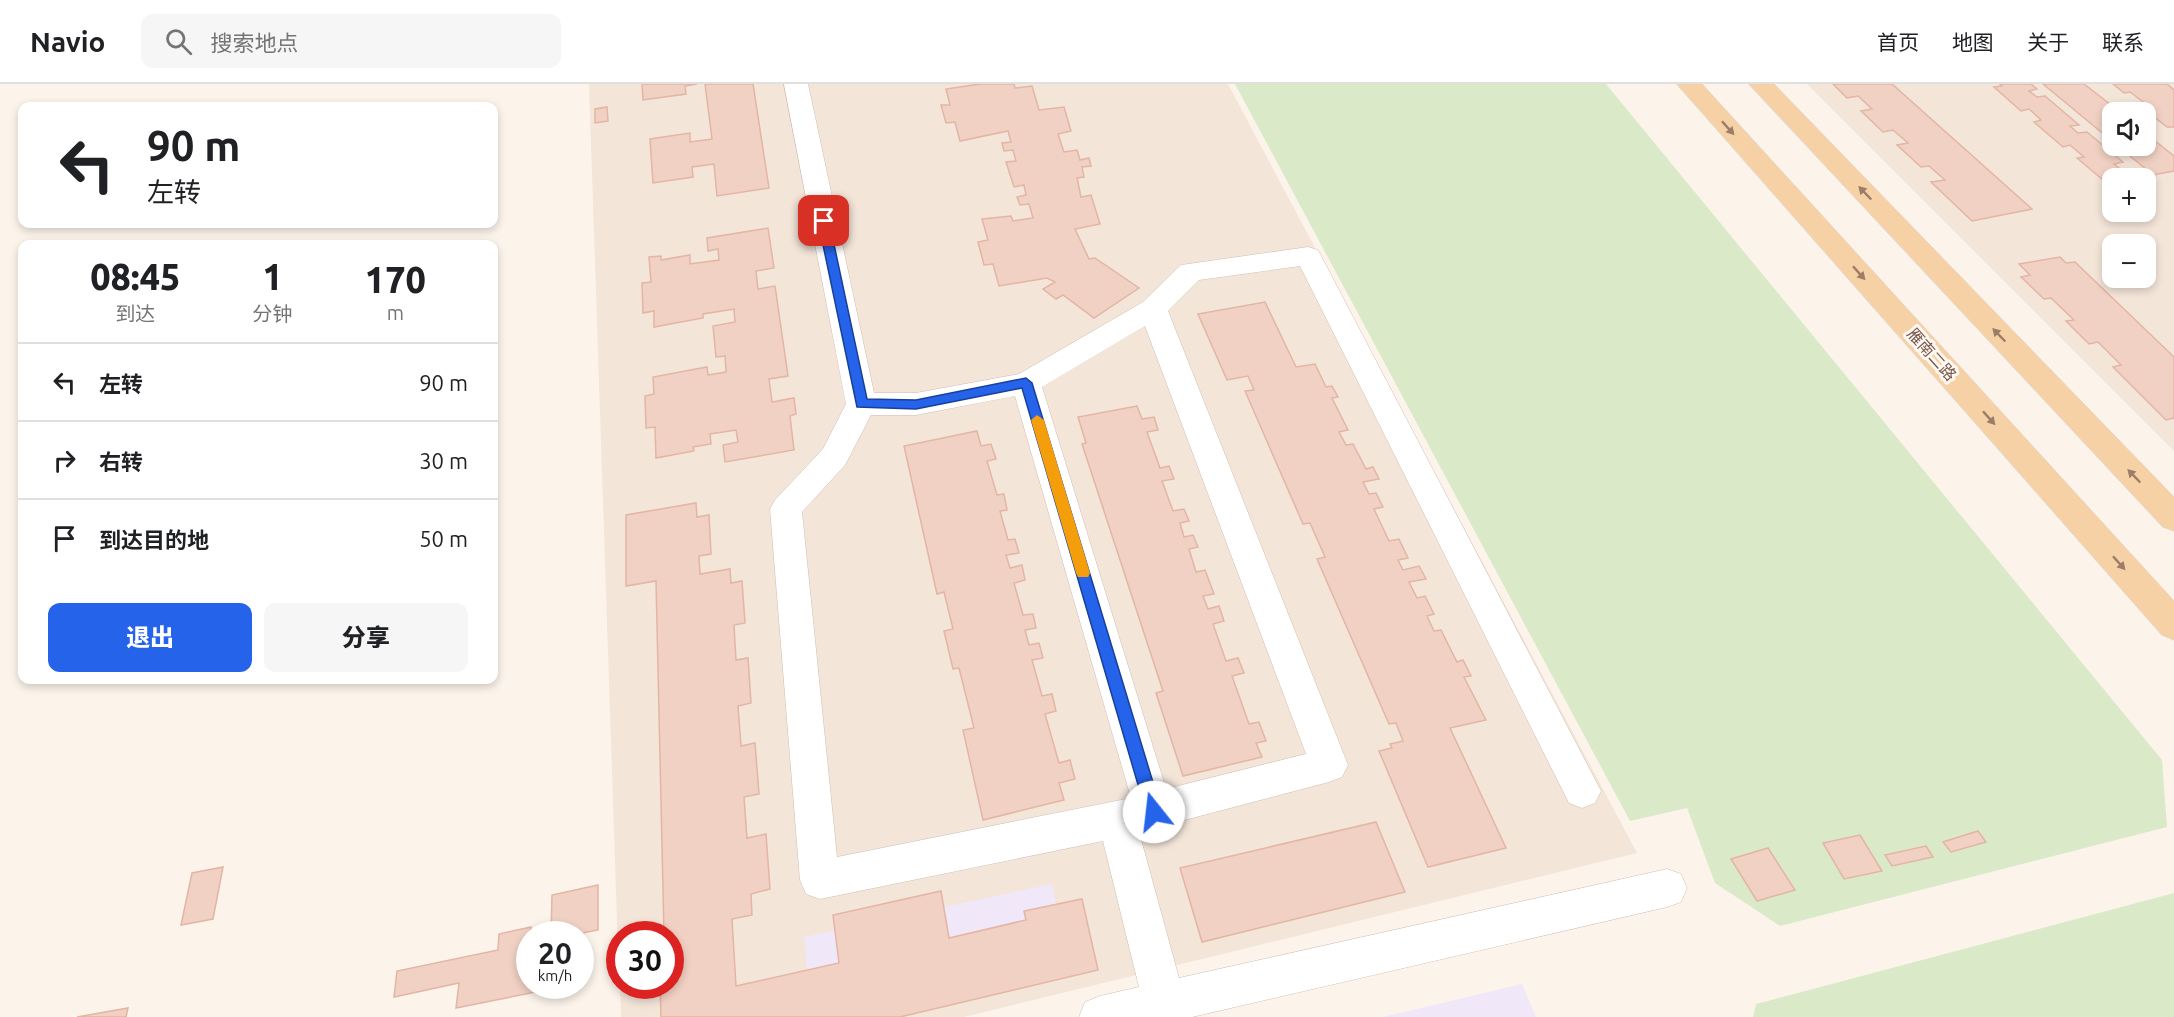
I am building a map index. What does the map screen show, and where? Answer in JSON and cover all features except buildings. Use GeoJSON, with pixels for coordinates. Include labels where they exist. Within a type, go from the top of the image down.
{"type":"FeatureCollection","features":[{"type":"Feature","properties":{"kind":"main road","name":"雁南二路"},"geometry":{"type":"LineString","coordinates":[[1689,84],[2174,625]]}},
{"type":"Feature","properties":{"kind":"main road"},"geometry":{"type":"LineString","coordinates":[[1761,84],[2174,518]]}},
{"type":"Feature","properties":{"kind":"street"},"geometry":{"type":"LineString","coordinates":[[796,84],[861,404],[834,457],[786,508],[820,880],[1154,812],[1329,765],[1153,309]]}},
{"type":"Feature","properties":{"kind":"street"},"geometry":{"type":"LineString","coordinates":[[861,404],[916,404],[1026,383],[1153,309],[1191,272],[1308,256],[1582,791]]}},
{"type":"Feature","properties":{"kind":"street"},"geometry":{"type":"LineString","coordinates":[[1026,383],[1154,812]]}},
{"type":"Feature","properties":{"kind":"street"},"geometry":{"type":"LineString","coordinates":[[1117,820],[1164,1002]]}},
{"type":"Feature","properties":{"kind":"street"},"geometry":{"type":"LineString","coordinates":[[1100,1017],[1667,888]]}},
{"type":"Feature","properties":{"kind":"shaded area"},"geometry":{"type":"Polygon","coordinates":[[[589,84],[1228,84],[1637,853],[964,1017],[621,1017],[620,999],[684,999],[684,921],[617,921],[589,84]]]}},
{"type":"Feature","properties":{"kind":"shaded area"},"geometry":{"type":"Polygon","coordinates":[[[1807,84],[2174,84],[2174,451],[1807,84]]]}},
{"type":"Feature","properties":{"kind":"shaded area"},"geometry":{"type":"Polygon","coordinates":[[[1052,884],[1065,945],[810,1001],[804,937],[1052,884]]]}},
{"type":"Feature","properties":{"kind":"shaded area"},"geometry":{"type":"Polygon","coordinates":[[[1522,984],[1536,1017],[1383,1017],[1522,984]]]}},
{"type":"Feature","properties":{"kind":"green space"},"geometry":{"type":"Polygon","coordinates":[[[1235,84],[1606,84],[2162,760],[2167,827],[1780,926],[1715,883],[1687,808],[1630,821],[1235,84]]]}},
{"type":"Feature","properties":{"kind":"green space"},"geometry":{"type":"Polygon","coordinates":[[[2174,893],[2174,1017],[1753,1017],[1756,1004],[2174,893]]]}},
{"type":"Feature","properties":{"kind":"slow traffic"},"geometry":{"type":"LineString","coordinates":[[1037,420],[1083,573]]}},
{"type":"Feature","properties":{"kind":"route"},"geometry":{"type":"LineString","coordinates":[[824,221],[861,404],[916,404],[1026,383],[1154,812]]}}]}
